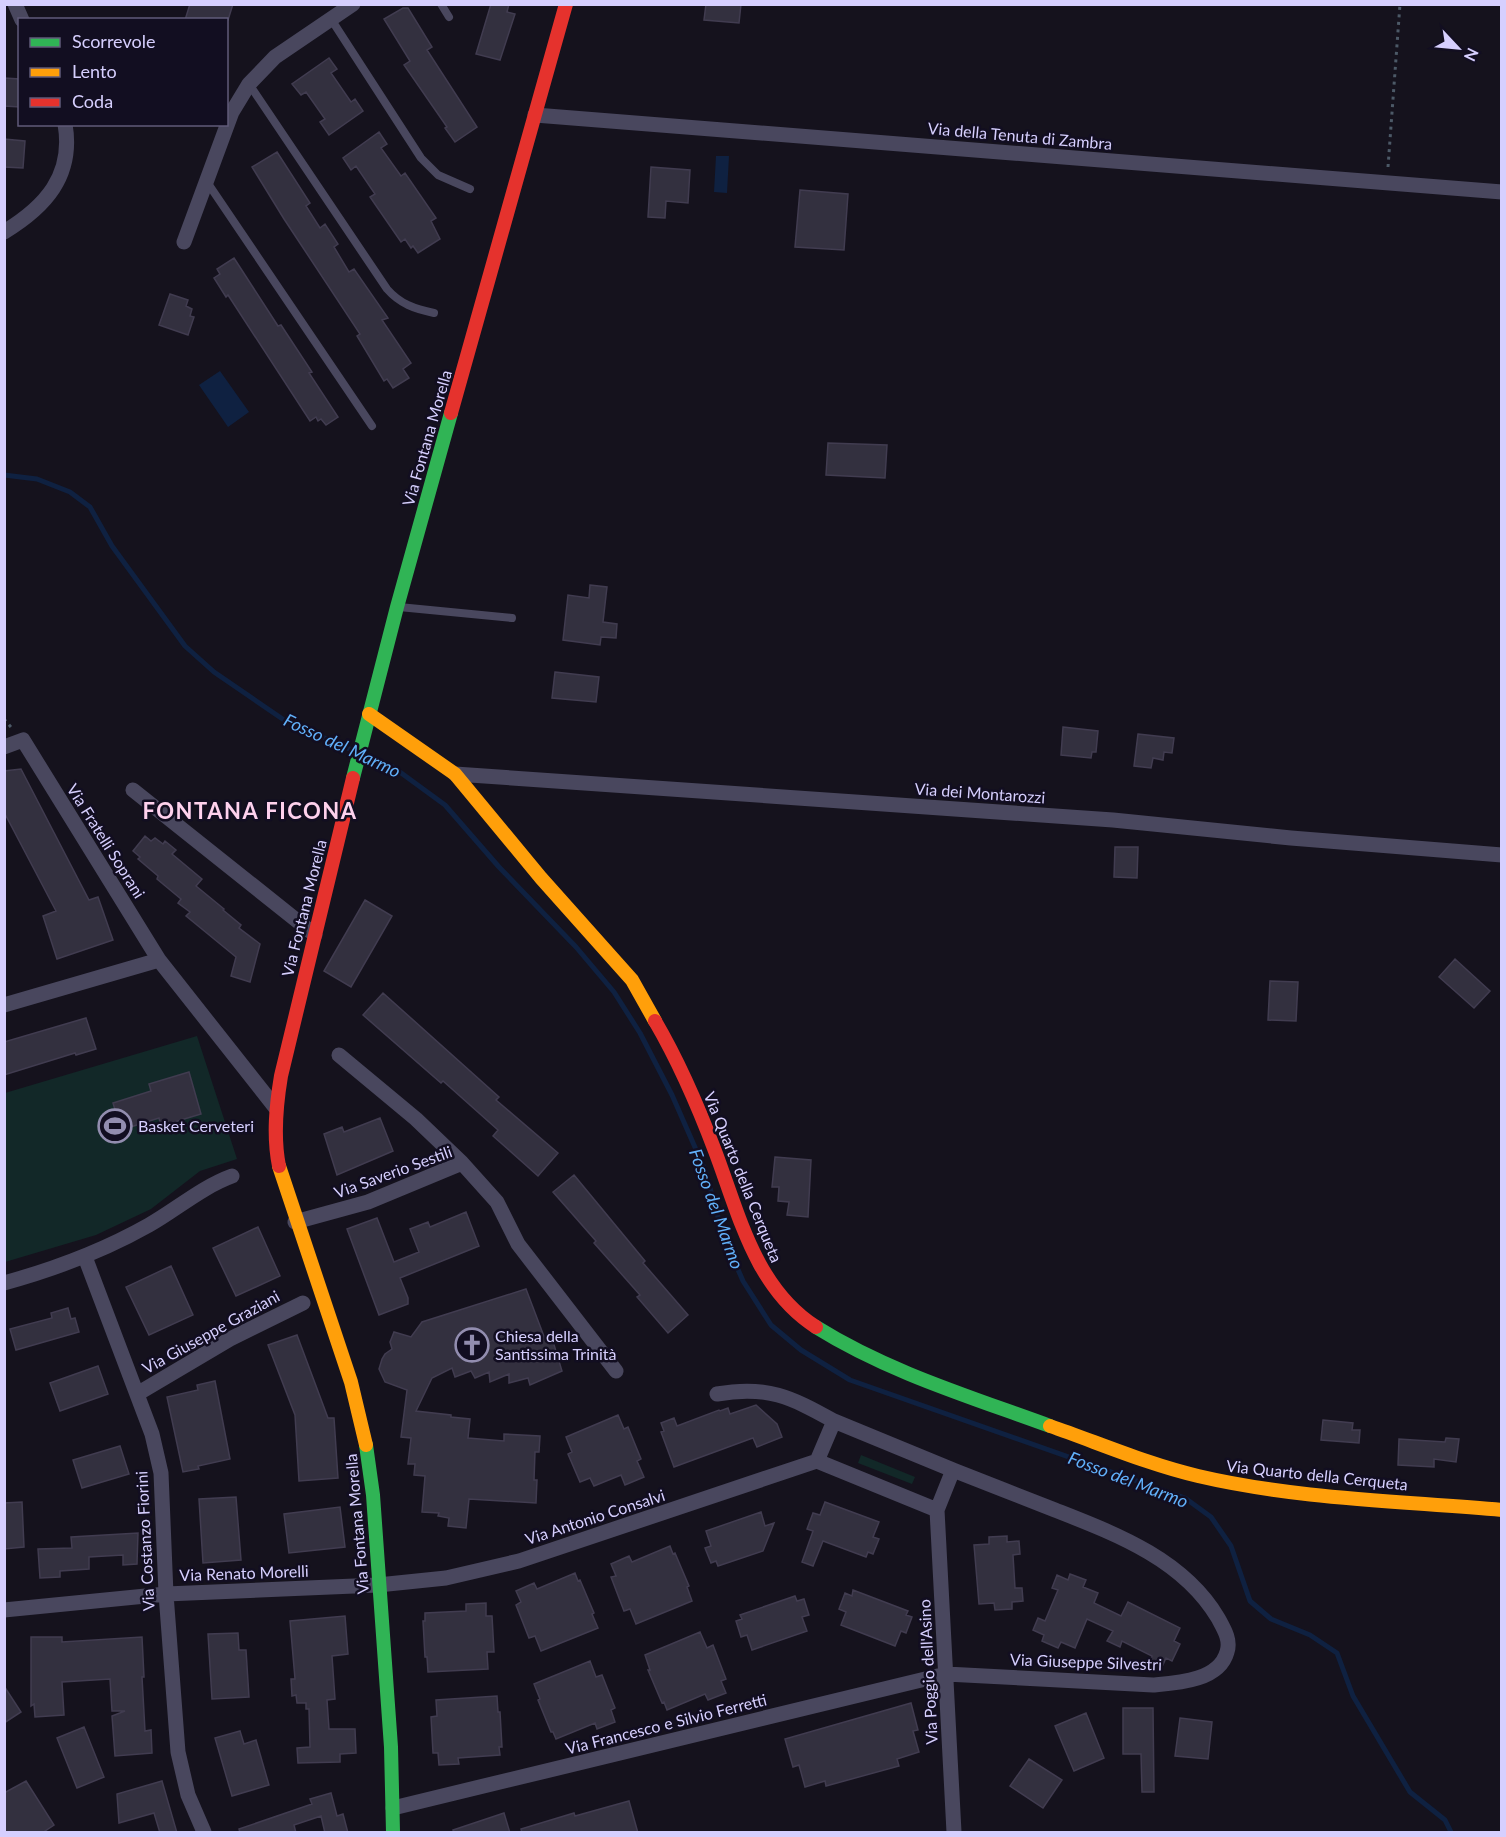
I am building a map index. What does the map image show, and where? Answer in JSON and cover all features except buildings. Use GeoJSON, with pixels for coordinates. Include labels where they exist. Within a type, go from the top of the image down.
{"type":"FeatureCollection","features":[{"type":"Feature","properties":{"kind":"street"},"geometry":{"type":"LineString","coordinates":[[15,4],[21,18]]}},
{"type":"Feature","properties":{"kind":"street"},"geometry":{"type":"LineString","coordinates":[[228,123],[249,84],[275,57],[353,4]]}},
{"type":"Feature","properties":{"kind":"street","name":"Via Fontana Morella"},"geometry":{"type":"LineString","coordinates":[[393,1833],[391,1747],[372,1479],[351,1382],[295,1222],[277,1158],[274,1132],[276,1107],[284,1062],[397,607],[566,4]]}},
{"type":"Feature","properties":{"kind":"street","name":"Via della Tenuta di Zambra"},"geometry":{"type":"LineString","coordinates":[[535,115],[1502,192]]}},
{"type":"Feature","properties":{"kind":"street"},"geometry":{"type":"LineString","coordinates":[[4,232],[29,217],[52,191],[61,173],[66,146],[65,126]]}},
{"type":"Feature","properties":{"kind":"street"},"geometry":{"type":"LineString","coordinates":[[184,242],[227,126]]}},
{"type":"Feature","properties":{"kind":"street","name":"Via Quarto della Cerqueta"},"geometry":{"type":"LineString","coordinates":[[369,714],[455,774],[541,878],[632,980],[664,1036],[688,1086],[763,1271],[784,1302],[805,1320],[840,1342],[908,1374],[1142,1459],[1195,1475],[1273,1489],[1502,1510]]}},
{"type":"Feature","properties":{"kind":"street","name":"Via Fratelli Soprani"},"geometry":{"type":"LineString","coordinates":[[13,744],[159,960],[276,1107]]}},
{"type":"Feature","properties":{"kind":"street","name":"Via dei Montarozzi"},"geometry":{"type":"LineString","coordinates":[[455,774],[1113,820],[1301,839],[1502,855]]}},
{"type":"Feature","properties":{"kind":"street"},"geometry":{"type":"LineString","coordinates":[[133,790],[315,935]]}},
{"type":"Feature","properties":{"kind":"street"},"geometry":{"type":"LineString","coordinates":[[4,1005],[159,960]]}},
{"type":"Feature","properties":{"kind":"street"},"geometry":{"type":"LineString","coordinates":[[339,1055],[416,1119],[462,1163]]}},
{"type":"Feature","properties":{"kind":"street","name":"Via Saverio Sestili"},"geometry":{"type":"LineString","coordinates":[[295,1222],[368,1202],[462,1163],[497,1202],[518,1244],[616,1371]]}},
{"type":"Feature","properties":{"kind":"street"},"geometry":{"type":"LineString","coordinates":[[4,1283],[85,1257],[147,1227],[204,1190],[232,1176]]}},
{"type":"Feature","properties":{"kind":"street","name":"Via Costanzo Fiorini"},"geometry":{"type":"LineString","coordinates":[[85,1257],[152,1434],[160,1464],[166,1594],[178,1752],[188,1795],[204,1833]]}},
{"type":"Feature","properties":{"kind":"street","name":"Via Giuseppe Graziani"},"geometry":{"type":"LineString","coordinates":[[137,1394],[230,1339],[303,1303]]}},
{"type":"Feature","properties":{"kind":"street"},"geometry":{"type":"LineString","coordinates":[[717,1394],[752,1390],[775,1394],[953,1470],[937,1510],[818,1461],[834,1421]]}},
{"type":"Feature","properties":{"kind":"street","name":"Via Antonio Consalvi"},"geometry":{"type":"LineString","coordinates":[[378,1586],[446,1578],[519,1561],[818,1461]]}},
{"type":"Feature","properties":{"kind":"street","name":"Via Giuseppe Silvestri"},"geometry":{"type":"LineString","coordinates":[[946,1674],[1131,1684],[1170,1683],[1202,1676],[1216,1669],[1224,1660],[1228,1646],[1225,1630],[1203,1596],[1186,1579],[1154,1556],[1109,1533],[953,1470]]}},
{"type":"Feature","properties":{"kind":"street","name":"Via Poggio dell'Asino"},"geometry":{"type":"LineString","coordinates":[[937,1510],[954,1833]]}},
{"type":"Feature","properties":{"kind":"street","name":"Via Renato Morelli"},"geometry":{"type":"LineString","coordinates":[[4,1610],[166,1594],[378,1586]]}},
{"type":"Feature","properties":{"kind":"street","name":"Via Francesco e Silvio Ferretti"},"geometry":{"type":"LineString","coordinates":[[393,1808],[946,1674]]}},
{"type":"Feature","properties":{"kind":"lane"},"geometry":{"type":"LineString","coordinates":[[441,4],[449,17]]}},
{"type":"Feature","properties":{"kind":"lane"},"geometry":{"type":"LineString","coordinates":[[331,20],[421,158],[438,175],[470,189]]}},
{"type":"Feature","properties":{"kind":"lane"},"geometry":{"type":"LineString","coordinates":[[249,84],[387,289],[407,306],[434,314]]}},
{"type":"Feature","properties":{"kind":"lane"},"geometry":{"type":"LineString","coordinates":[[206,181],[372,426]]}},
{"type":"Feature","properties":{"kind":"lane"},"geometry":{"type":"LineString","coordinates":[[397,607],[512,618]]}},
{"type":"Feature","properties":{"kind":"path"},"geometry":{"type":"LineString","coordinates":[[1387,183],[1400,4]]}},
{"type":"Feature","properties":{"kind":"green space","name":"Basket Cerveteri"},"geometry":{"type":"Polygon","coordinates":[[[197,1036],[237,1159],[200,1171],[151,1209],[96,1235],[5,1262],[5,1093],[197,1036]]]}},
{"type":"Feature","properties":{"kind":"green space"},"geometry":{"type":"Polygon","coordinates":[[[861,1455],[915,1477],[912,1484],[858,1463],[861,1455]]]}},
{"type":"Feature","properties":{"kind":"water"},"geometry":{"type":"Polygon","coordinates":[[[716,156],[729,156],[727,193],[714,192],[716,156]]]}},
{"type":"Feature","properties":{"kind":"water"},"geometry":{"type":"Polygon","coordinates":[[[220,371],[249,412],[228,427],[199,385],[220,371]]]}},
{"type":"Feature","properties":{"kind":"waterway","name":"Fosso del Marmo"},"geometry":{"type":"LineString","coordinates":[[4,475],[37,479],[70,492],[90,507],[112,546],[185,646],[214,672],[284,720],[354,751]]}},
{"type":"Feature","properties":{"kind":"waterway","name":"Fosso del Marmo"},"geometry":{"type":"LineString","coordinates":[[363,755],[393,767],[445,805],[499,867],[576,947],[614,992],[640,1033],[672,1095],[705,1170],[723,1235],[743,1281],[771,1325],[801,1350],[850,1380],[1185,1498],[1211,1517],[1231,1546],[1250,1601],[1271,1619],[1310,1635],[1337,1653],[1353,1696],[1410,1792],[1445,1820],[1451,1832]]}},
{"type":"Feature","properties":{"kind":"traffic: fast"},"geometry":{"type":"LineString","coordinates":[[353,778],[397,607],[451,413]]}},
{"type":"Feature","properties":{"kind":"traffic: fast"},"geometry":{"type":"LineString","coordinates":[[816,1327],[843,1343],[901,1370],[1050,1426]]}},
{"type":"Feature","properties":{"kind":"traffic: fast"},"geometry":{"type":"LineString","coordinates":[[366,1445],[373,1495],[391,1747],[393,1832]]}},
{"type":"Feature","properties":{"kind":"traffic: slow"},"geometry":{"type":"LineString","coordinates":[[369,714],[455,774],[541,878],[632,980],[655,1021]]}},
{"type":"Feature","properties":{"kind":"traffic: slow"},"geometry":{"type":"LineString","coordinates":[[279,1166],[351,1382],[366,1445]]}},
{"type":"Feature","properties":{"kind":"traffic: slow"},"geometry":{"type":"LineString","coordinates":[[1050,1426],[1160,1466],[1235,1484],[1349,1498],[1502,1510]]}},
{"type":"Feature","properties":{"kind":"traffic: jam"},"geometry":{"type":"LineString","coordinates":[[451,413],[566,4]]}},
{"type":"Feature","properties":{"kind":"traffic: jam"},"geometry":{"type":"LineString","coordinates":[[279,1166],[276,1121],[281,1076],[353,778]]}},
{"type":"Feature","properties":{"kind":"traffic: jam"},"geometry":{"type":"LineString","coordinates":[[655,1021],[695,1101],[741,1224],[764,1271],[795,1311],[816,1327]]}},
{"type":"Feature","properties":{"kind":"place","name":"Basket Cerveteri"},"geometry":{"type":"Point","coordinates":[115,1126]}},
{"type":"Feature","properties":{"kind":"place","name":"Chiesa della Santissima Trinità"},"geometry":{"type":"Point","coordinates":[472,1345]}},
{"type":"Feature","properties":{"kind":"district","name":"FONTANA FICONA"},"geometry":{"type":"Point","coordinates":[250,811]}}]}
